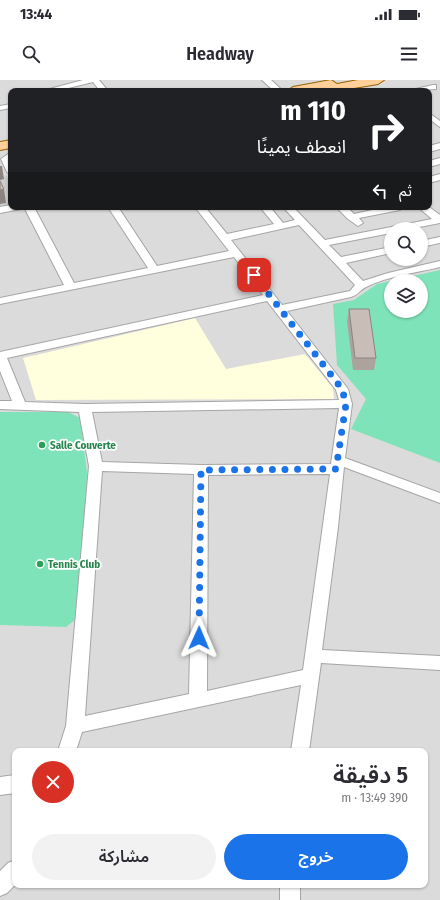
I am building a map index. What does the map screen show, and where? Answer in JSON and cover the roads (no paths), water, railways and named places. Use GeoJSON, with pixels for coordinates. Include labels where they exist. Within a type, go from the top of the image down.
{"type":"FeatureCollection","features":[{"type":"Feature","properties":{"kind":"main road"},"geometry":{"type":"LineString","coordinates":[[309,88],[353,80]]}},
{"type":"Feature","properties":{"kind":"main road"},"geometry":{"type":"LineString","coordinates":[[333,88],[378,80]]}},
{"type":"Feature","properties":{"kind":"street"},"geometry":{"type":"LineString","coordinates":[[59,88],[94,80],[101,88]]}},
{"type":"Feature","properties":{"kind":"street"},"geometry":{"type":"LineString","coordinates":[[266,80],[275,88]]}},
{"type":"Feature","properties":{"kind":"street"},"geometry":{"type":"LineString","coordinates":[[424,80],[434,87],[440,95]]}},
{"type":"Feature","properties":{"kind":"street"},"geometry":{"type":"LineString","coordinates":[[428,88],[434,87]]}},
{"type":"Feature","properties":{"kind":"street"},"geometry":{"type":"LineString","coordinates":[[432,118],[440,126]]}},
{"type":"Feature","properties":{"kind":"street"},"geometry":{"type":"LineString","coordinates":[[31,210],[70,286]]}},
{"type":"Feature","properties":{"kind":"street"},"geometry":{"type":"LineString","coordinates":[[115,210],[154,269]]}},
{"type":"Feature","properties":{"kind":"street"},"geometry":{"type":"LineString","coordinates":[[202,210],[342,389],[346,404],[340,429],[330,527],[300,748]]}},
{"type":"Feature","properties":{"kind":"street"},"geometry":{"type":"LineString","coordinates":[[268,210],[281,226]]}},
{"type":"Feature","properties":{"kind":"street"},"geometry":{"type":"LineString","coordinates":[[291,210],[300,222],[361,284]]}},
{"type":"Feature","properties":{"kind":"street"},"geometry":{"type":"LineString","coordinates":[[344,210],[370,234]]}},
{"type":"Feature","properties":{"kind":"street"},"geometry":{"type":"LineString","coordinates":[[351,216],[384,210]]}},
{"type":"Feature","properties":{"kind":"street"},"geometry":{"type":"LineString","coordinates":[[427,210],[440,220]]}},
{"type":"Feature","properties":{"kind":"street"},"geometry":{"type":"LineString","coordinates":[[428,222],[440,220]]}},
{"type":"Feature","properties":{"kind":"street"},"geometry":{"type":"LineString","coordinates":[[224,238],[300,222]]}},
{"type":"Feature","properties":{"kind":"street"},"geometry":{"type":"LineString","coordinates":[[322,244],[384,231]]}},
{"type":"Feature","properties":{"kind":"street"},"geometry":{"type":"LineString","coordinates":[[428,243],[440,240]]}},
{"type":"Feature","properties":{"kind":"street"},"geometry":{"type":"LineString","coordinates":[[338,261],[384,251]]}},
{"type":"Feature","properties":{"kind":"street"},"geometry":{"type":"LineString","coordinates":[[0,301],[237,253]]}},
{"type":"Feature","properties":{"kind":"street"},"geometry":{"type":"LineString","coordinates":[[280,309],[347,295],[354,293],[361,284],[440,264]]}},
{"type":"Feature","properties":{"kind":"street"},"geometry":{"type":"LineString","coordinates":[[20,406],[0,356],[270,297]]}},
{"type":"Feature","properties":{"kind":"street"},"geometry":{"type":"LineString","coordinates":[[1,403],[20,406],[85,408],[346,404]]}},
{"type":"Feature","properties":{"kind":"street"},"geometry":{"type":"LineString","coordinates":[[68,748],[75,726],[96,466],[85,408]]}},
{"type":"Feature","properties":{"kind":"street"},"geometry":{"type":"LineString","coordinates":[[96,466],[201,470],[337,464],[440,498]]}},
{"type":"Feature","properties":{"kind":"street"},"geometry":{"type":"LineString","coordinates":[[198,700],[201,470]]}},
{"type":"Feature","properties":{"kind":"street"},"geometry":{"type":"LineString","coordinates":[[313,656],[440,663]]}},
{"type":"Feature","properties":{"kind":"street"},"geometry":{"type":"LineString","coordinates":[[75,726],[310,676]]}},
{"type":"Feature","properties":{"kind":"street"},"geometry":{"type":"LineString","coordinates":[[0,786],[12,784]]}},
{"type":"Feature","properties":{"kind":"street"},"geometry":{"type":"LineString","coordinates":[[0,886],[12,873]]}},
{"type":"Feature","properties":{"kind":"street"},"geometry":{"type":"LineString","coordinates":[[290,888],[290,900]]}},
{"type":"Feature","properties":{"kind":"place","name":"Salle Couverte"},"geometry":{"type":"Point","coordinates":[42,445]}},
{"type":"Feature","properties":{"kind":"place","name":"Tennis Club"},"geometry":{"type":"Point","coordinates":[40,564]}}]}
